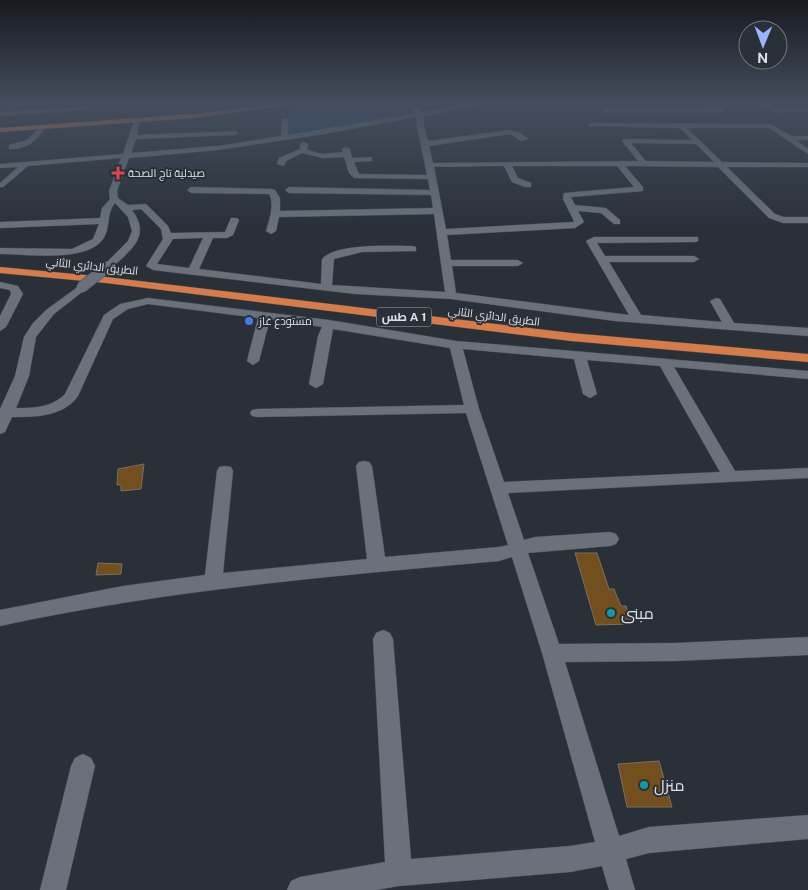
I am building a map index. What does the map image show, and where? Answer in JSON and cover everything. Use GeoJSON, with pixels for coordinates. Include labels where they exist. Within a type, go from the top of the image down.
{"type":"FeatureCollection","features":[{"type":"Feature","properties":{"kind":"highway","name":"الطريق الدائري الثاني"},"geometry":{"type":"LineString","coordinates":[[0,263],[77,269],[526,323],[808,348]]}},
{"type":"Feature","properties":{"kind":"highway","name":"الطريق الدائري الثاني"},"geometry":{"type":"LineString","coordinates":[[0,270],[124,282],[562,336],[808,358]]}},
{"type":"Feature","properties":{"kind":"street"},"geometry":{"type":"LineString","coordinates":[[12,147],[22,145]]}},
{"type":"Feature","properties":{"kind":"street"},"geometry":{"type":"LineString","coordinates":[[0,429],[4,413],[22,376],[30,338],[37,326],[50,312],[108,267],[132,242],[137,231],[135,221],[125,208],[114,199],[113,191],[130,145]]}},
{"type":"Feature","properties":{"kind":"street"},"geometry":{"type":"LineString","coordinates":[[0,166],[86,156],[126,156],[241,145]]}},
{"type":"Feature","properties":{"kind":"street"},"geometry":{"type":"LineString","coordinates":[[281,164],[282,160],[302,151],[305,148],[304,145]]}},
{"type":"Feature","properties":{"kind":"street"},"geometry":{"type":"LineString","coordinates":[[425,145],[443,232],[451,296]]}},
{"type":"Feature","properties":{"kind":"street"},"geometry":{"type":"LineString","coordinates":[[629,145],[643,163]]}},
{"type":"Feature","properties":{"kind":"street"},"geometry":{"type":"LineString","coordinates":[[700,145],[772,216],[783,220],[808,220]]}},
{"type":"Feature","properties":{"kind":"street"},"geometry":{"type":"LineString","coordinates":[[798,145],[808,152]]}},
{"type":"Feature","properties":{"kind":"street"},"geometry":{"type":"LineString","coordinates":[[302,151],[324,156],[348,154],[369,159]]}},
{"type":"Feature","properties":{"kind":"street"},"geometry":{"type":"LineString","coordinates":[[348,154],[353,173],[356,176],[432,177]]}},
{"type":"Feature","properties":{"kind":"street"},"geometry":{"type":"LineString","coordinates":[[429,165],[506,163],[808,165]]}},
{"type":"Feature","properties":{"kind":"street"},"geometry":{"type":"LineString","coordinates":[[506,163],[515,180],[528,185]]}},
{"type":"Feature","properties":{"kind":"street"},"geometry":{"type":"LineString","coordinates":[[443,232],[575,224],[579,222],[567,199],[567,195],[640,189],[619,163]]}},
{"type":"Feature","properties":{"kind":"street"},"geometry":{"type":"LineString","coordinates":[[3,185],[26,164]]}},
{"type":"Feature","properties":{"kind":"street"},"geometry":{"type":"LineString","coordinates":[[796,165],[808,174]]}},
{"type":"Feature","properties":{"kind":"street"},"geometry":{"type":"LineString","coordinates":[[191,190],[272,192],[276,198],[271,231]]}},
{"type":"Feature","properties":{"kind":"street"},"geometry":{"type":"LineString","coordinates":[[289,190],[435,193]]}},
{"type":"Feature","properties":{"kind":"street"},"geometry":{"type":"LineString","coordinates":[[350,213],[352,196]]}},
{"type":"Feature","properties":{"kind":"street"},"geometry":{"type":"LineString","coordinates":[[0,256],[34,258],[73,252],[88,247],[96,241],[104,230],[106,208],[114,199]]}},
{"type":"Feature","properties":{"kind":"street"},"geometry":{"type":"LineString","coordinates":[[125,208],[143,206],[165,228],[168,236],[151,267],[326,288],[451,296],[637,319],[808,332]]}},
{"type":"Feature","properties":{"kind":"street"},"geometry":{"type":"LineString","coordinates":[[573,208],[603,210],[617,222]]}},
{"type":"Feature","properties":{"kind":"street"},"geometry":{"type":"LineString","coordinates":[[275,214],[439,212]]}},
{"type":"Feature","properties":{"kind":"street"},"geometry":{"type":"LineString","coordinates":[[168,236],[229,235],[234,220]]}},
{"type":"Feature","properties":{"kind":"street"},"geometry":{"type":"LineString","coordinates":[[0,225],[104,222]]}},
{"type":"Feature","properties":{"kind":"street"},"geometry":{"type":"LineString","coordinates":[[193,272],[209,236]]}},
{"type":"Feature","properties":{"kind":"street"},"geometry":{"type":"LineString","coordinates":[[637,319],[590,242],[592,240],[695,239]]}},
{"type":"Feature","properties":{"kind":"street"},"geometry":{"type":"LineString","coordinates":[[326,288],[327,259],[330,257],[362,249],[412,249]]}},
{"type":"Feature","properties":{"kind":"street"},"geometry":{"type":"LineString","coordinates":[[0,251],[73,252]]}},
{"type":"Feature","properties":{"kind":"street"},"geometry":{"type":"LineString","coordinates":[[602,259],[694,259]]}},
{"type":"Feature","properties":{"kind":"street"},"geometry":{"type":"LineString","coordinates":[[448,263],[518,263]]}},
{"type":"Feature","properties":{"kind":"street"},"geometry":{"type":"LineString","coordinates":[[0,285],[14,288],[18,294],[0,327]]}},
{"type":"Feature","properties":{"kind":"street"},"geometry":{"type":"LineString","coordinates":[[4,413],[47,410],[68,400],[108,317],[124,306],[142,301],[265,315],[456,345],[808,376]]}},
{"type":"Feature","properties":{"kind":"street"},"geometry":{"type":"LineString","coordinates":[[716,301],[730,326]]}},
{"type":"Feature","properties":{"kind":"street"},"geometry":{"type":"LineString","coordinates":[[253,361],[265,315]]}},
{"type":"Feature","properties":{"kind":"street"},"geometry":{"type":"LineString","coordinates":[[316,384],[322,343],[328,324]]}},
{"type":"Feature","properties":{"kind":"street"},"geometry":{"type":"LineString","coordinates":[[456,345],[472,409],[552,653],[622,890]]}},
{"type":"Feature","properties":{"kind":"street"},"geometry":{"type":"LineString","coordinates":[[579,355],[590,394]]}},
{"type":"Feature","properties":{"kind":"street"},"geometry":{"type":"LineString","coordinates":[[664,362],[730,476]]}},
{"type":"Feature","properties":{"kind":"street"},"geometry":{"type":"LineString","coordinates":[[257,413],[472,409]]}},
{"type":"Feature","properties":{"kind":"street"},"geometry":{"type":"LineString","coordinates":[[364,466],[377,565]]}},
{"type":"Feature","properties":{"kind":"street"},"geometry":{"type":"LineString","coordinates":[[213,582],[224,471]]}},
{"type":"Feature","properties":{"kind":"street"},"geometry":{"type":"LineString","coordinates":[[498,488],[808,473]]}},
{"type":"Feature","properties":{"kind":"street"},"geometry":{"type":"LineString","coordinates":[[0,618],[152,590],[213,582],[499,554],[535,544],[610,538]]}},
{"type":"Feature","properties":{"kind":"street"},"geometry":{"type":"LineString","coordinates":[[383,639],[399,873]]}},
{"type":"Feature","properties":{"kind":"street"},"geometry":{"type":"LineString","coordinates":[[552,653],[675,652],[808,646]]}},
{"type":"Feature","properties":{"kind":"street"},"geometry":{"type":"LineString","coordinates":[[53,890],[83,766]]}},
{"type":"Feature","properties":{"kind":"street"},"geometry":{"type":"LineString","coordinates":[[300,890],[399,873],[570,859],[611,852],[629,844],[648,840],[808,827]]}},
{"type":"Feature","properties":{"kind":"building"},"geometry":{"type":"Polygon","coordinates":[[[144,464],[141,489],[121,491],[121,485],[117,485],[118,469],[144,464]]]}},
{"type":"Feature","properties":{"kind":"building"},"geometry":{"type":"Polygon","coordinates":[[[575,553],[597,553],[609,589],[614,589],[621,606],[626,606],[632,624],[596,625],[575,553]]]}},
{"type":"Feature","properties":{"kind":"building"},"geometry":{"type":"Polygon","coordinates":[[[98,563],[122,564],[121,574],[96,575],[98,563]]]}},
{"type":"Feature","properties":{"kind":"building","name":"منزل"},"geometry":{"type":"Polygon","coordinates":[[[659,761],[672,807],[627,807],[618,764],[659,761]]]}},
{"type":"Feature","properties":{"kind":"place","name":"صيدلية تاج الصحة"},"geometry":{"type":"Point","coordinates":[118,173]}},
{"type":"Feature","properties":{"kind":"place","name":"مستودع غاز"},"geometry":{"type":"Point","coordinates":[249,321]}},
{"type":"Feature","properties":{"kind":"place","name":"مبنى"},"geometry":{"type":"Point","coordinates":[611,613]}},
{"type":"Feature","properties":{"kind":"place","name":"منزل"},"geometry":{"type":"Point","coordinates":[644,785]}}]}
